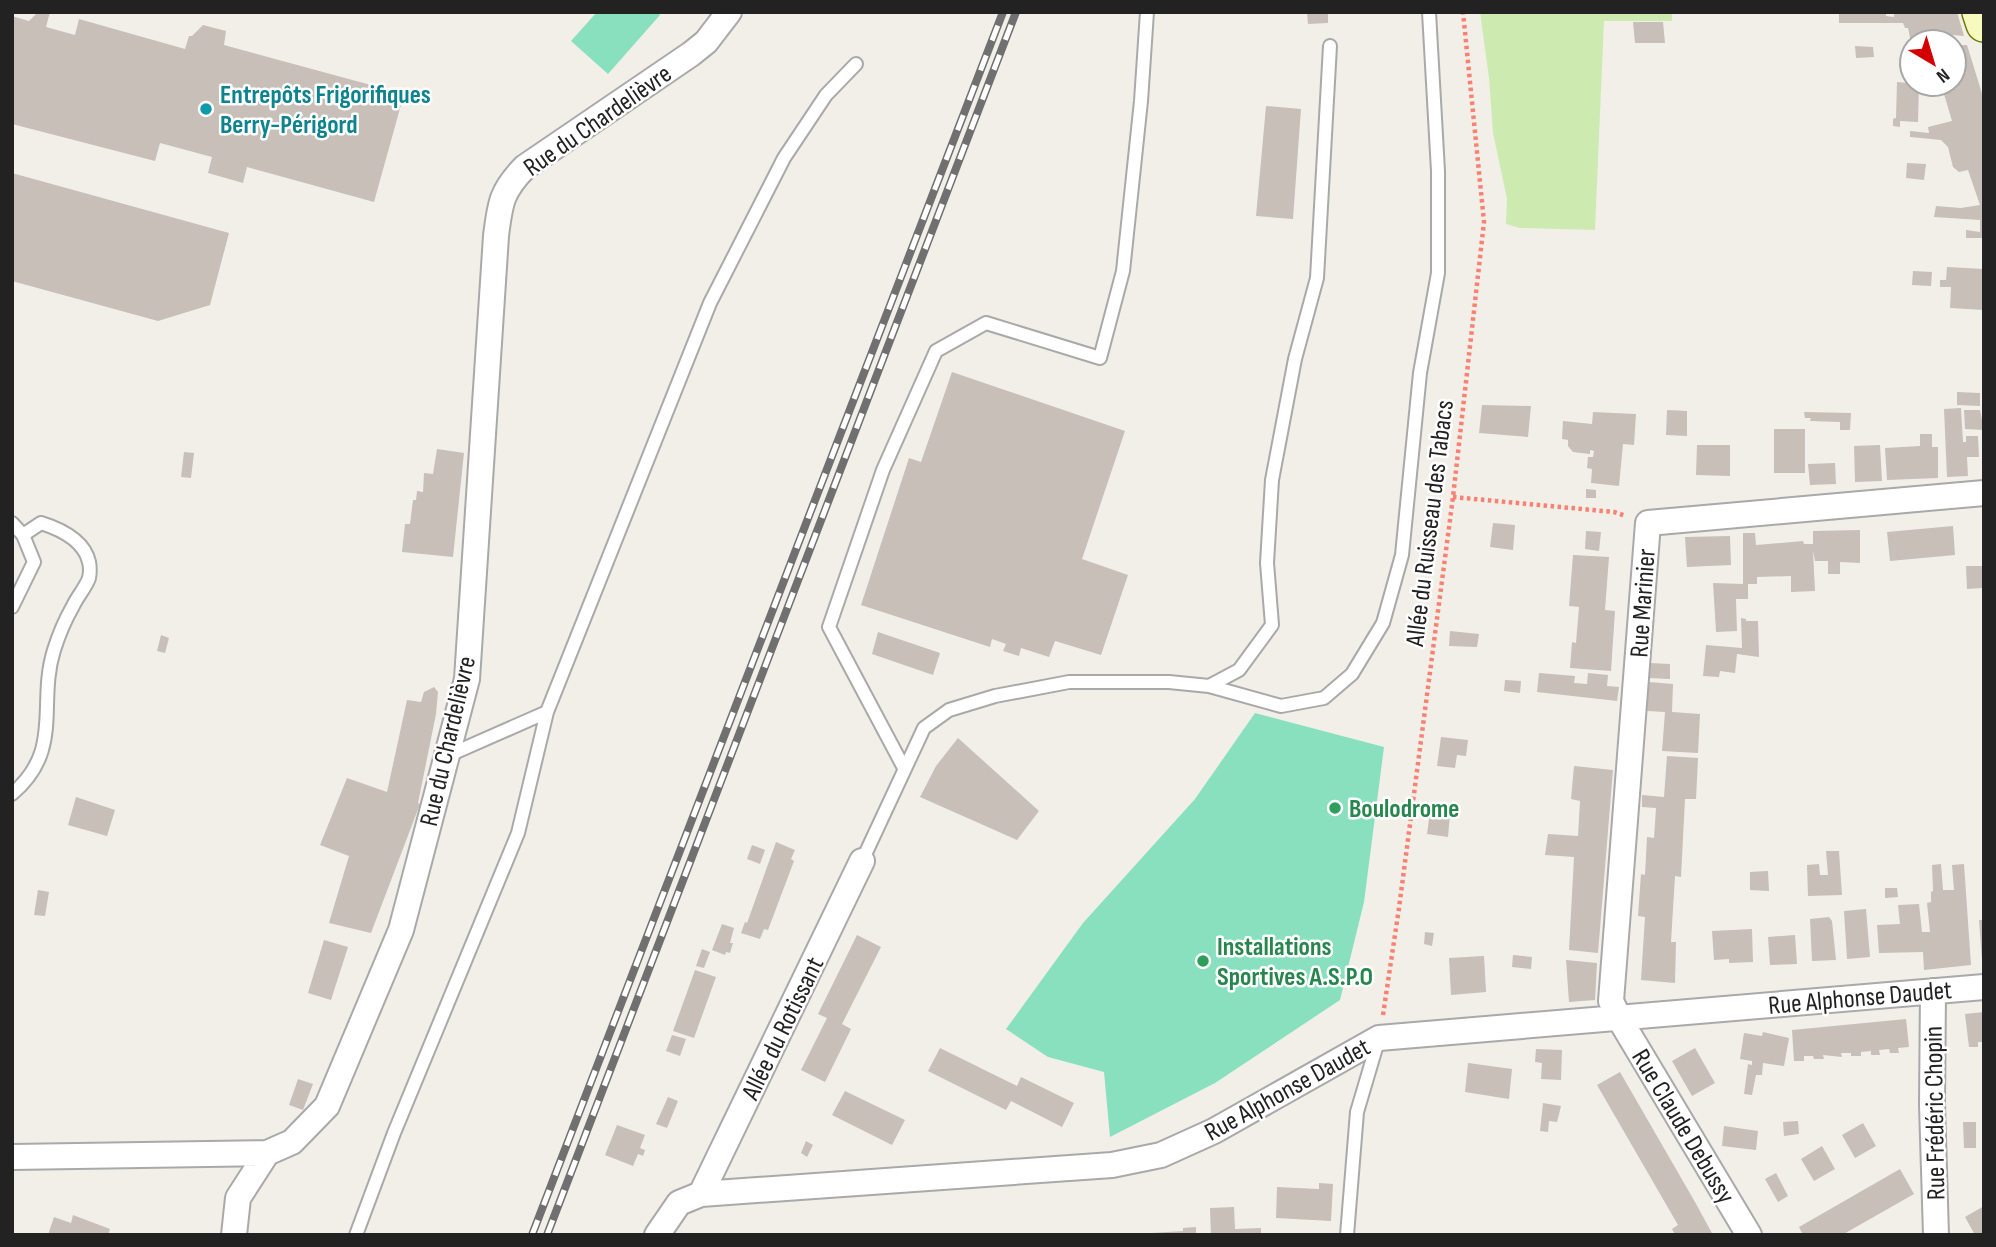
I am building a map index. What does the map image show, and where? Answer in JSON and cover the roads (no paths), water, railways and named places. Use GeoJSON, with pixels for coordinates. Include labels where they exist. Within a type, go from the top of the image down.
{"type":"FeatureCollection","features":[{"type":"Feature","properties":{"kind":"main road"},"geometry":{"type":"LineString","coordinates":[[1980,12],[1984,24]]}},
{"type":"Feature","properties":{"kind":"street","name":"Rue du Chardelièvre"},"geometry":{"type":"LineString","coordinates":[[12,1157],[267,1153],[292,1142],[327,1106],[401,930],[467,679],[496,236],[501,199],[508,185],[525,167],[691,54],[713,34],[729,12]]}},
{"type":"Feature","properties":{"kind":"street","name":"Rue Marinier"},"geometry":{"type":"LineString","coordinates":[[1619,1018],[1611,1001],[1648,523],[1984,494]]}},
{"type":"Feature","properties":{"kind":"street","name":"Allée du Rotissant"},"geometry":{"type":"LineString","coordinates":[[657,1235],[690,1199],[862,861]]}},
{"type":"Feature","properties":{"kind":"street","name":"Rue Alphonse Daudet"},"geometry":{"type":"LineString","coordinates":[[690,1199],[1112,1165],[1161,1155],[1214,1131],[1379,1038],[1984,987]]}},
{"type":"Feature","properties":{"kind":"street","name":"Rue Frédéric Chopin"},"geometry":{"type":"LineString","coordinates":[[1933,991],[1932,1105],[1936,1235]]}},
{"type":"Feature","properties":{"kind":"street","name":"Rue Claude Debussy"},"geometry":{"type":"LineString","coordinates":[[1619,1018],[1749,1235]]}},
{"type":"Feature","properties":{"kind":"street"},"geometry":{"type":"LineString","coordinates":[[234,1235],[238,1198],[267,1153]]}},
{"type":"Feature","properties":{"kind":"lane"},"geometry":{"type":"LineString","coordinates":[[904,768],[829,627],[883,470],[936,351],[986,323],[1100,358],[1123,271],[1141,102],[1147,12]]}},
{"type":"Feature","properties":{"kind":"lane"},"geometry":{"type":"LineString","coordinates":[[862,861],[924,728],[950,710],[995,695],[1069,682],[1169,682],[1209,687],[1281,706],[1324,698],[1352,674],[1383,623],[1402,555],[1420,373],[1438,273],[1438,171],[1429,12]]}},
{"type":"Feature","properties":{"kind":"lane"},"geometry":{"type":"LineString","coordinates":[[1209,687],[1239,670],[1272,625],[1267,563],[1272,480],[1295,359],[1317,278],[1330,46]]}},
{"type":"Feature","properties":{"kind":"lane"},"geometry":{"type":"LineString","coordinates":[[356,1235],[394,1133],[518,833],[547,712],[710,303],[784,158],[827,95],[856,64]]}},
{"type":"Feature","properties":{"kind":"lane"},"geometry":{"type":"LineString","coordinates":[[12,523],[23,535],[34,562],[12,607]]}},
{"type":"Feature","properties":{"kind":"lane"},"geometry":{"type":"LineString","coordinates":[[12,794],[32,773],[44,748],[48,680],[53,653],[62,625],[89,577],[89,561],[77,542],[60,529],[41,523],[23,535]]}},
{"type":"Feature","properties":{"kind":"lane"},"geometry":{"type":"LineString","coordinates":[[447,756],[547,712]]}},
{"type":"Feature","properties":{"kind":"lane"},"geometry":{"type":"LineString","coordinates":[[1347,1235],[1357,1112],[1379,1038]]}},
{"type":"Feature","properties":{"kind":"railway"},"geometry":{"type":"LineString","coordinates":[[532,1235],[1003,12]]}},
{"type":"Feature","properties":{"kind":"railway"},"geometry":{"type":"LineString","coordinates":[[547,1235],[1016,12]]}},
{"type":"Feature","properties":{"kind":"place","name":"Entrepôts Frigorifiques Berry-Périgord"},"geometry":{"type":"Point","coordinates":[206,109]}},
{"type":"Feature","properties":{"kind":"place","name":"Boulodrome"},"geometry":{"type":"Point","coordinates":[1335,808]}},
{"type":"Feature","properties":{"kind":"place","name":"Installations Sportives A.S.P.O"},"geometry":{"type":"Point","coordinates":[1203,961]}}]}
